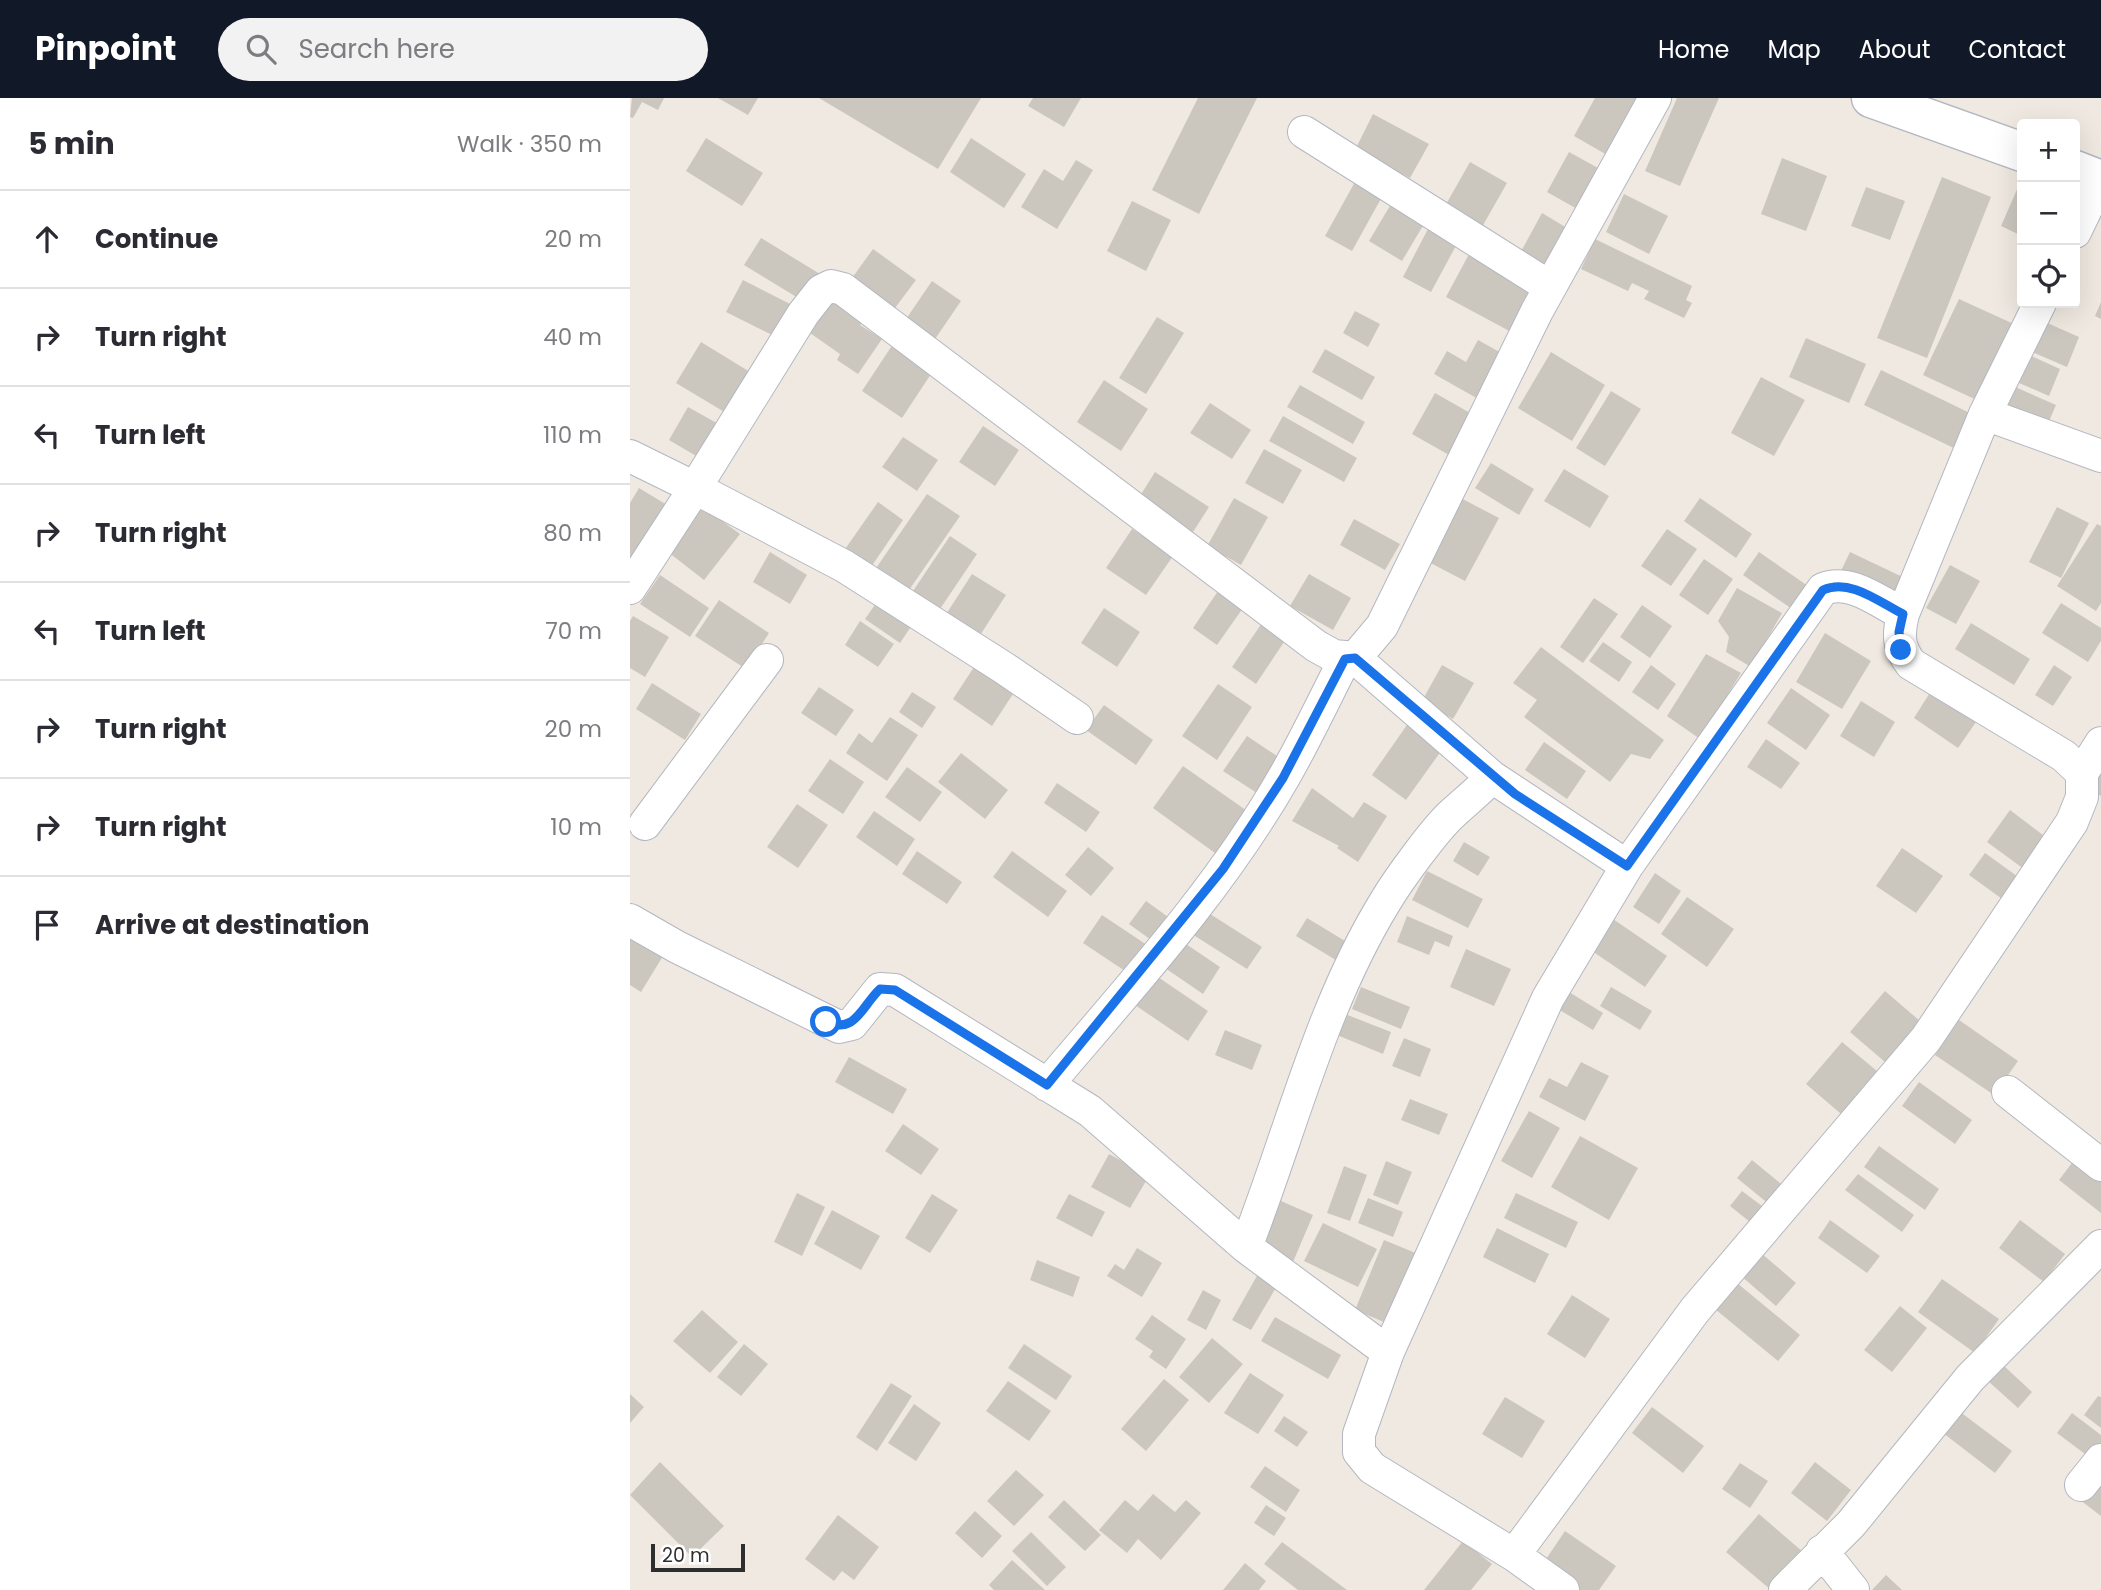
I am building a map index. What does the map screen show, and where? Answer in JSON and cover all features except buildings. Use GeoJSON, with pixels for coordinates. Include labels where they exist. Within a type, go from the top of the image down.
{"type":"FeatureCollection","features":[{"type":"Feature","properties":{"kind":"main road"},"geometry":{"type":"LineString","coordinates":[[1871,98],[1927,107],[2017,150]]}},
{"type":"Feature","properties":{"kind":"main road"},"geometry":{"type":"LineString","coordinates":[[2080,172],[2101,180]]}},
{"type":"Feature","properties":{"kind":"street"},"geometry":{"type":"LineString","coordinates":[[1047,1085],[1223,869],[1283,778],[1350,658],[1382,626],[1550,287],[1655,98]]}},
{"type":"Feature","properties":{"kind":"street"},"geometry":{"type":"LineString","coordinates":[[1304,132],[1550,287]]}},
{"type":"Feature","properties":{"kind":"street"},"geometry":{"type":"LineString","coordinates":[[2080,222],[2101,180]]}},
{"type":"Feature","properties":{"kind":"street"},"geometry":{"type":"LineString","coordinates":[[630,588],[803,314],[821,291],[831,286],[843,289],[1316,646],[1350,658],[1492,776],[1627,866]]}},
{"type":"Feature","properties":{"kind":"street"},"geometry":{"type":"LineString","coordinates":[[2038,308],[1985,414],[1903,614],[1899,632],[1901,650],[1911,664],[2064,756],[2082,773]]}},
{"type":"Feature","properties":{"kind":"street"},"geometry":{"type":"LineString","coordinates":[[1985,414],[2101,456]]}},
{"type":"Feature","properties":{"kind":"street"},"geometry":{"type":"LineString","coordinates":[[630,456],[844,566],[1077,718]]}},
{"type":"Feature","properties":{"kind":"street"},"geometry":{"type":"LineString","coordinates":[[1563,1590],[1514,1555],[1371,1468],[1359,1452],[1359,1434],[1388,1352],[1548,998],[1627,866],[1823,590],[1835,584],[1850,587],[1903,614]]}},
{"type":"Feature","properties":{"kind":"street"},"geometry":{"type":"LineString","coordinates":[[635,828],[767,660]]}},
{"type":"Feature","properties":{"kind":"street"},"geometry":{"type":"LineString","coordinates":[[1514,1555],[1695,1310],[1926,1039],[2072,822],[2082,797],[2082,773],[2101,743]]}},
{"type":"Feature","properties":{"kind":"street"},"geometry":{"type":"LineString","coordinates":[[1245,1247],[1275,1171],[1312,1058],[1346,976],[1386,901],[1452,814],[1492,776]]}},
{"type":"Feature","properties":{"kind":"street"},"geometry":{"type":"LineString","coordinates":[[630,920],[677,947],[839,1027],[852,1024],[880,989],[895,990],[1090,1111],[1245,1247],[1388,1352]]}},
{"type":"Feature","properties":{"kind":"street"},"geometry":{"type":"LineString","coordinates":[[2008,1092],[2101,1165]]}},
{"type":"Feature","properties":{"kind":"street"},"geometry":{"type":"LineString","coordinates":[[1785,1590],[1851,1524],[1970,1378],[2096,1260]]}},
{"type":"Feature","properties":{"kind":"street"},"geometry":{"type":"LineString","coordinates":[[2081,1485],[2101,1460]]}},
{"type":"Feature","properties":{"kind":"street"},"geometry":{"type":"LineString","coordinates":[[1822,1551],[1853,1590]]}},
{"type":"Feature","properties":{"kind":"route"},"geometry":{"type":"LineString","coordinates":[[826,1022],[839,1027],[852,1024],[880,989],[895,990],[1047,1085],[1137,978],[1223,869],[1283,778],[1345,659],[1355,658],[1515,794],[1627,866],[1823,590],[1835,584],[1850,587],[1903,614],[1899,632],[1901,650]]}}]}
